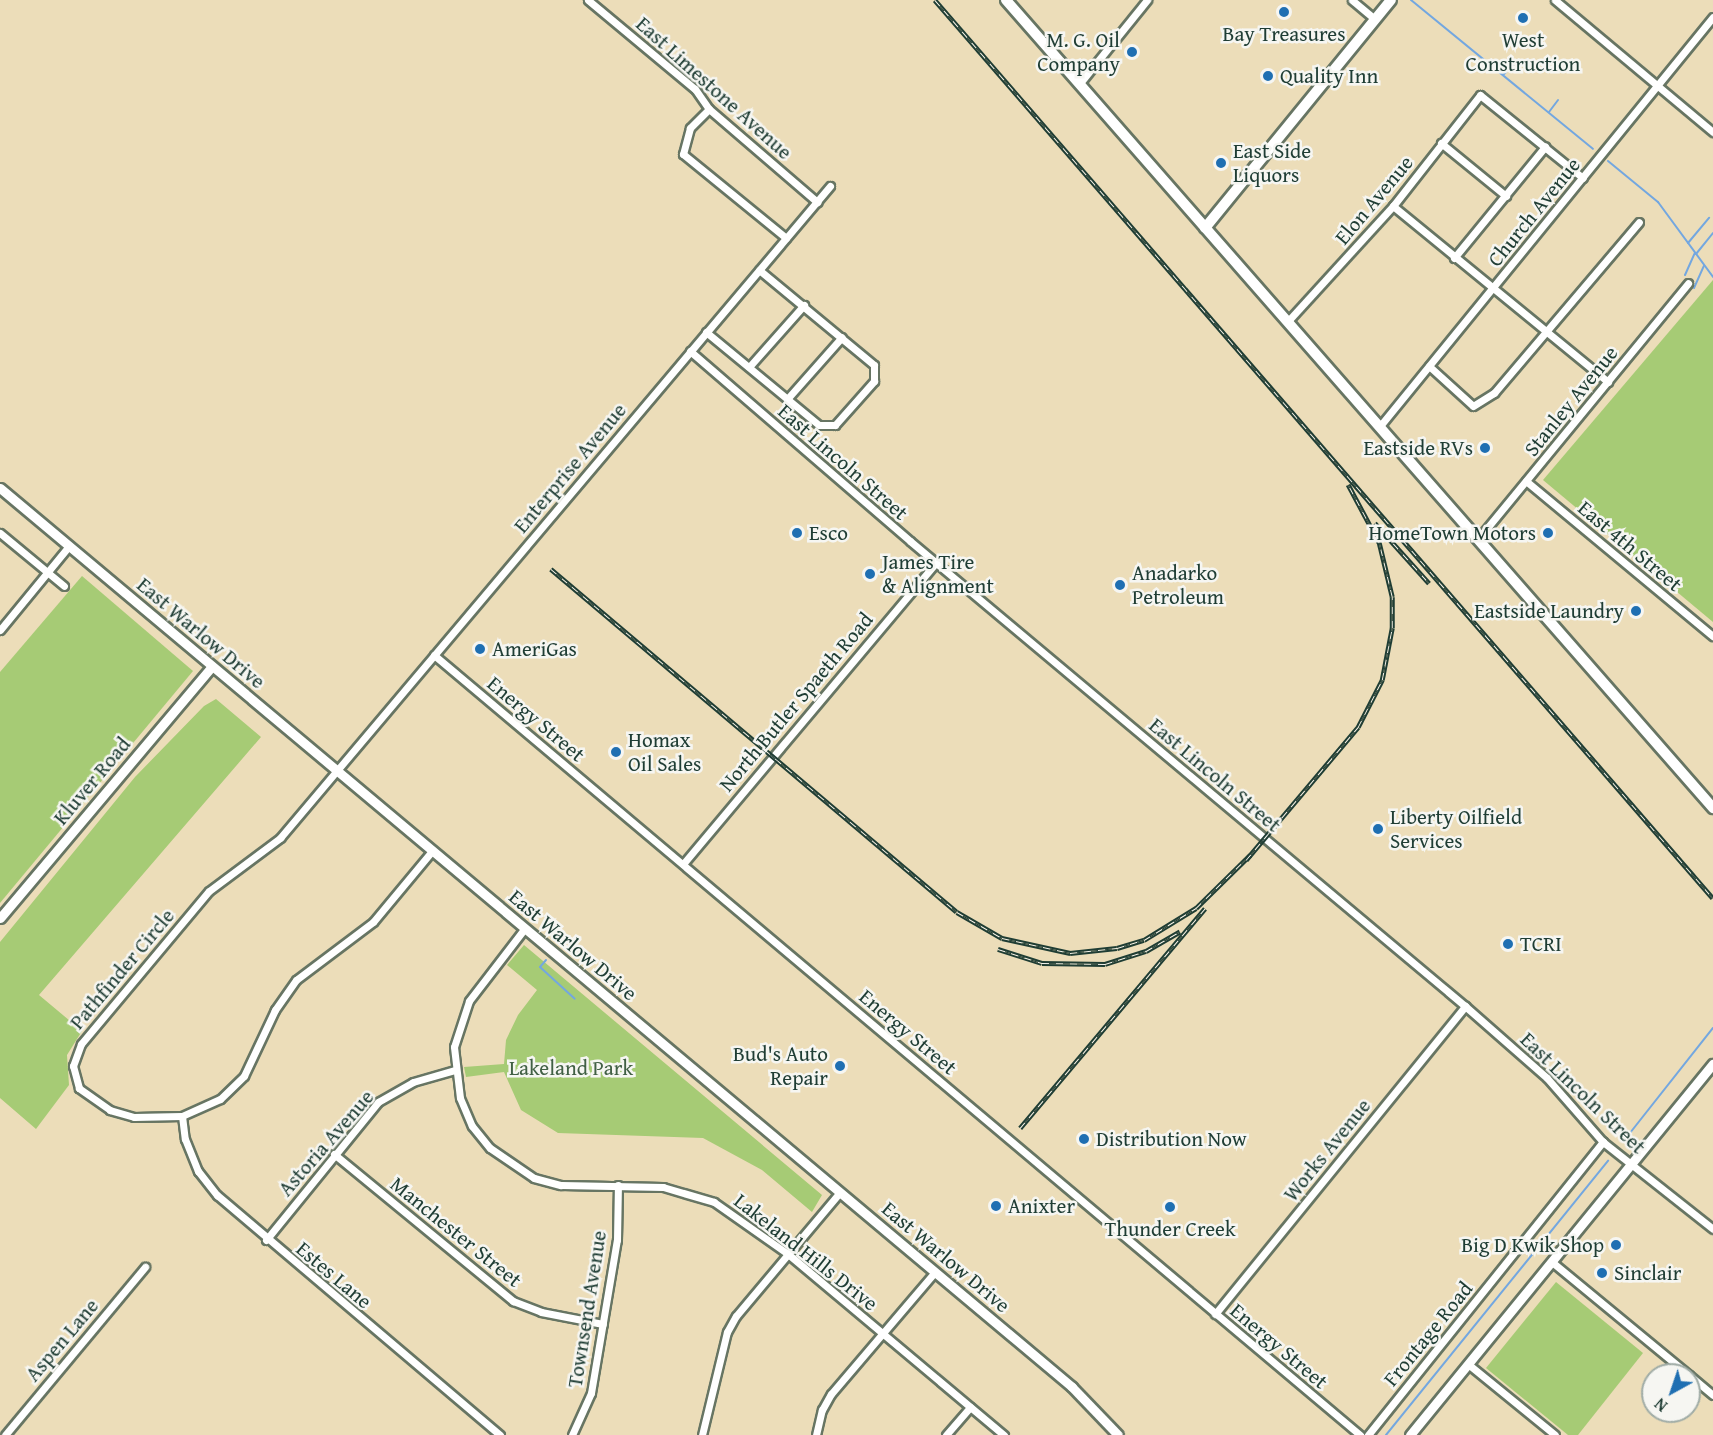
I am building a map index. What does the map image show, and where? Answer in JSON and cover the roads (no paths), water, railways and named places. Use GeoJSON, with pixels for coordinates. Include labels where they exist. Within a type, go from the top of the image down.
{"type":"FeatureCollection","features":[{"type":"Feature","properties":{"kind":"main road"},"geometry":{"type":"LineString","coordinates":[[1006,0],[1713,808]]}},
{"type":"Feature","properties":{"kind":"main road"},"geometry":{"type":"LineString","coordinates":[[1205,228],[1391,0]]}},
{"type":"Feature","properties":{"kind":"street","name":"East Limestone Avenue"},"geometry":{"type":"LineString","coordinates":[[588,0],[695,89],[709,109],[817,202]]}},
{"type":"Feature","properties":{"kind":"street"},"geometry":{"type":"LineString","coordinates":[[1080,83],[1147,0]]}},
{"type":"Feature","properties":{"kind":"street"},"geometry":{"type":"LineString","coordinates":[[1352,0],[1375,19]]}},
{"type":"Feature","properties":{"kind":"street"},"geometry":{"type":"LineString","coordinates":[[1554,0],[1713,132]]}},
{"type":"Feature","properties":{"kind":"street","name":"Church Avenue"},"geometry":{"type":"LineString","coordinates":[[1380,426],[1713,17]]}},
{"type":"Feature","properties":{"kind":"street","name":"Elon Avenue"},"geometry":{"type":"LineString","coordinates":[[1288,321],[1393,206],[1440,143],[1480,95],[1545,147]]}},
{"type":"Feature","properties":{"kind":"street"},"geometry":{"type":"LineString","coordinates":[[709,109],[690,128],[683,154],[786,238]]}},
{"type":"Feature","properties":{"kind":"street"},"geometry":{"type":"LineString","coordinates":[[1440,143],[1506,196]]}},
{"type":"Feature","properties":{"kind":"street"},"geometry":{"type":"LineString","coordinates":[[1454,258],[1545,147],[1583,177]]}},
{"type":"Feature","properties":{"kind":"street","name":"Enterprise Avenue"},"geometry":{"type":"LineString","coordinates":[[337,772],[830,186]]}},
{"type":"Feature","properties":{"kind":"street"},"geometry":{"type":"LineString","coordinates":[[1393,206],[1608,382]]}},
{"type":"Feature","properties":{"kind":"street"},"geometry":{"type":"LineString","coordinates":[[1429,366],[1473,406],[1494,393],[1639,222]]}},
{"type":"Feature","properties":{"kind":"street"},"geometry":{"type":"LineString","coordinates":[[706,332],[819,425],[835,425],[877,374],[874,365],[759,270]]}},
{"type":"Feature","properties":{"kind":"street","name":"Stanley Avenue"},"geometry":{"type":"LineString","coordinates":[[1478,539],[1688,283]]}},
{"type":"Feature","properties":{"kind":"street"},"geometry":{"type":"LineString","coordinates":[[749,367],[804,305]]}},
{"type":"Feature","properties":{"kind":"street"},"geometry":{"type":"LineString","coordinates":[[788,398],[842,337]]}},
{"type":"Feature","properties":{"kind":"street","name":"East Lincoln Street"},"geometry":{"type":"LineString","coordinates":[[690,351],[936,562],[1465,1006],[1547,1078],[1603,1142],[1713,1229]]}},
{"type":"Feature","properties":{"kind":"street","name":"East 4th Street"},"geometry":{"type":"LineString","coordinates":[[1526,481],[1713,636]]}},
{"type":"Feature","properties":{"kind":"street","name":"East Warlow Drive"},"geometry":{"type":"LineString","coordinates":[[0,488],[1072,1387],[1118,1435]]}},
{"type":"Feature","properties":{"kind":"street"},"geometry":{"type":"LineString","coordinates":[[0,533],[64,586]]}},
{"type":"Feature","properties":{"kind":"street"},"geometry":{"type":"LineString","coordinates":[[0,630],[69,546]]}},
{"type":"Feature","properties":{"kind":"street","name":"North Butler Spaeth Road"},"geometry":{"type":"LineString","coordinates":[[682,864],[936,562]]}},
{"type":"Feature","properties":{"kind":"street","name":"Energy Street"},"geometry":{"type":"LineString","coordinates":[[434,655],[1360,1435]]}},
{"type":"Feature","properties":{"kind":"street","name":"Kluver Road"},"geometry":{"type":"LineString","coordinates":[[0,918],[212,666]]}},
{"type":"Feature","properties":{"kind":"street","name":"Pathfinder Circle"},"geometry":{"type":"LineString","coordinates":[[337,772],[280,838],[209,891],[75,1055],[74,1077],[79,1088],[110,1110],[134,1118],[182,1116],[202,1109],[235,1086],[252,1062],[276,1010],[296,980],[373,922],[432,851]]}},
{"type":"Feature","properties":{"kind":"street","name":"Lakeland Hills Drive"},"geometry":{"type":"LineString","coordinates":[[525,928],[468,1001],[454,1047],[460,1098],[472,1126],[511,1166],[534,1178],[561,1185],[663,1187],[714,1202],[788,1254],[1004,1435]]}},
{"type":"Feature","properties":{"kind":"street","name":"Works Avenue"},"geometry":{"type":"LineString","coordinates":[[1215,1314],[1465,1006]]}},
{"type":"Feature","properties":{"kind":"street"},"geometry":{"type":"LineString","coordinates":[[1410,1435],[1713,1064]]}},
{"type":"Feature","properties":{"kind":"street","name":"Astoria Avenue"},"geometry":{"type":"LineString","coordinates":[[266,1240],[378,1102],[413,1082],[455,1070]]}},
{"type":"Feature","properties":{"kind":"street","name":"Estes Lane"},"geometry":{"type":"LineString","coordinates":[[182,1116],[185,1139],[198,1171],[217,1195],[266,1240],[500,1435]]}},
{"type":"Feature","properties":{"kind":"street","name":"Frontage Road"},"geometry":{"type":"LineString","coordinates":[[1368,1435],[1603,1142]]}},
{"type":"Feature","properties":{"kind":"street","name":"Manchester Street"},"geometry":{"type":"LineString","coordinates":[[334,1154],[513,1301],[541,1312],[603,1324]]}},
{"type":"Feature","properties":{"kind":"street","name":"Townsend Avenue"},"geometry":{"type":"LineString","coordinates":[[572,1435],[591,1393],[617,1240],[618,1185]]}},
{"type":"Feature","properties":{"kind":"street"},"geometry":{"type":"LineString","coordinates":[[702,1435],[728,1332],[788,1254],[840,1192]]}},
{"type":"Feature","properties":{"kind":"street"},"geometry":{"type":"LineString","coordinates":[[1552,1262],[1674,1363]]}},
{"type":"Feature","properties":{"kind":"street","name":"Aspen Lane"},"geometry":{"type":"LineString","coordinates":[[5,1435],[145,1267]]}},
{"type":"Feature","properties":{"kind":"street"},"geometry":{"type":"LineString","coordinates":[[816,1435],[822,1410],[831,1394],[935,1272]]}},
{"type":"Feature","properties":{"kind":"street"},"geometry":{"type":"LineString","coordinates":[[1468,1364],[1555,1435]]}},
{"type":"Feature","properties":{"kind":"street"},"geometry":{"type":"LineString","coordinates":[[1701,1385],[1713,1395]]}},
{"type":"Feature","properties":{"kind":"street"},"geometry":{"type":"LineString","coordinates":[[946,1435],[970,1407]]}},
{"type":"Feature","properties":{"kind":"waterway"},"geometry":{"type":"LineString","coordinates":[[1411,0],[1593,149]]}},
{"type":"Feature","properties":{"kind":"waterway"},"geometry":{"type":"LineString","coordinates":[[1504,74],[1514,64]]}},
{"type":"Feature","properties":{"kind":"waterway"},"geometry":{"type":"LineString","coordinates":[[1549,112],[1558,100]]}},
{"type":"Feature","properties":{"kind":"waterway"},"geometry":{"type":"LineString","coordinates":[[1608,161],[1658,202],[1713,277]]}},
{"type":"Feature","properties":{"kind":"waterway"},"geometry":{"type":"LineString","coordinates":[[1688,243],[1709,218]]}},
{"type":"Feature","properties":{"kind":"waterway"},"geometry":{"type":"LineString","coordinates":[[1696,254],[1713,233]]}},
{"type":"Feature","properties":{"kind":"waterway"},"geometry":{"type":"LineString","coordinates":[[1685,275],[1695,253]]}},
{"type":"Feature","properties":{"kind":"waterway"},"geometry":{"type":"LineString","coordinates":[[1694,288],[1704,266]]}},
{"type":"Feature","properties":{"kind":"waterway"},"geometry":{"type":"LineString","coordinates":[[546,960],[540,967],[575,999]]}},
{"type":"Feature","properties":{"kind":"waterway"},"geometry":{"type":"LineString","coordinates":[[1626,1138],[1713,1028]]}},
{"type":"Feature","properties":{"kind":"waterway"},"geometry":{"type":"LineString","coordinates":[[1386,1435],[1608,1161]]}},
{"type":"Feature","properties":{"kind":"railway"},"geometry":{"type":"LineString","coordinates":[[935,0],[1713,898]]}},
{"type":"Feature","properties":{"kind":"railway"},"geometry":{"type":"LineString","coordinates":[[1246,860],[1358,727],[1382,680],[1392,628],[1392,597],[1379,543],[1348,485]]}},
{"type":"Feature","properties":{"kind":"railway"},"geometry":{"type":"LineString","coordinates":[[1375,523],[1429,583]]}},
{"type":"Feature","properties":{"kind":"railway"},"geometry":{"type":"LineString","coordinates":[[551,569],[957,912],[1002,938],[1070,953],[1117,948],[1144,940],[1196,908],[1250,855]]}},
{"type":"Feature","properties":{"kind":"railway"},"geometry":{"type":"LineString","coordinates":[[1020,1128],[1205,908]]}},
{"type":"Feature","properties":{"kind":"railway"},"geometry":{"type":"LineString","coordinates":[[998,949],[1042,963],[1105,964],[1146,951],[1180,931]]}},
{"type":"Feature","properties":{"kind":"place","name":"Bay Treasures"},"geometry":{"type":"Point","coordinates":[1284,12]}},
{"type":"Feature","properties":{"kind":"place","name":"West Construction"},"geometry":{"type":"Point","coordinates":[1523,18]}},
{"type":"Feature","properties":{"kind":"place","name":"M. G. Oil Company"},"geometry":{"type":"Point","coordinates":[1132,52]}},
{"type":"Feature","properties":{"kind":"place","name":"Quality Inn"},"geometry":{"type":"Point","coordinates":[1268,76]}},
{"type":"Feature","properties":{"kind":"place","name":"East Side Liquors"},"geometry":{"type":"Point","coordinates":[1221,163]}},
{"type":"Feature","properties":{"kind":"place","name":"Eastside RVs"},"geometry":{"type":"Point","coordinates":[1485,448]}},
{"type":"Feature","properties":{"kind":"place","name":"Esco"},"geometry":{"type":"Point","coordinates":[797,533]}},
{"type":"Feature","properties":{"kind":"place","name":"HomeTown Motors"},"geometry":{"type":"Point","coordinates":[1548,533]}},
{"type":"Feature","properties":{"kind":"place","name":"James Tire & Alignment"},"geometry":{"type":"Point","coordinates":[870,574]}},
{"type":"Feature","properties":{"kind":"place","name":"Anadarko Petroleum"},"geometry":{"type":"Point","coordinates":[1120,585]}},
{"type":"Feature","properties":{"kind":"place","name":"Eastside Laundry"},"geometry":{"type":"Point","coordinates":[1636,611]}},
{"type":"Feature","properties":{"kind":"place","name":"AmeriGas"},"geometry":{"type":"Point","coordinates":[480,649]}},
{"type":"Feature","properties":{"kind":"place","name":"Homax Oil Sales"},"geometry":{"type":"Point","coordinates":[616,752]}},
{"type":"Feature","properties":{"kind":"place","name":"Liberty Oilfield Services"},"geometry":{"type":"Point","coordinates":[1378,829]}},
{"type":"Feature","properties":{"kind":"place","name":"TCRI"},"geometry":{"type":"Point","coordinates":[1508,944]}},
{"type":"Feature","properties":{"kind":"place","name":"Bud's Auto Repair"},"geometry":{"type":"Point","coordinates":[840,1066]}},
{"type":"Feature","properties":{"kind":"place","name":"Distribution Now"},"geometry":{"type":"Point","coordinates":[1084,1139]}},
{"type":"Feature","properties":{"kind":"place","name":"Anixter"},"geometry":{"type":"Point","coordinates":[996,1206]}},
{"type":"Feature","properties":{"kind":"place","name":"Thunder Creek"},"geometry":{"type":"Point","coordinates":[1170,1207]}},
{"type":"Feature","properties":{"kind":"place","name":"Big D Kwik Shop"},"geometry":{"type":"Point","coordinates":[1616,1245]}},
{"type":"Feature","properties":{"kind":"place","name":"Sinclair"},"geometry":{"type":"Point","coordinates":[1602,1273]}},
{"type":"Feature","properties":{"kind":"park label","name":"Lakeland Park"},"geometry":{"type":"Point","coordinates":[571,1068]}}]}
